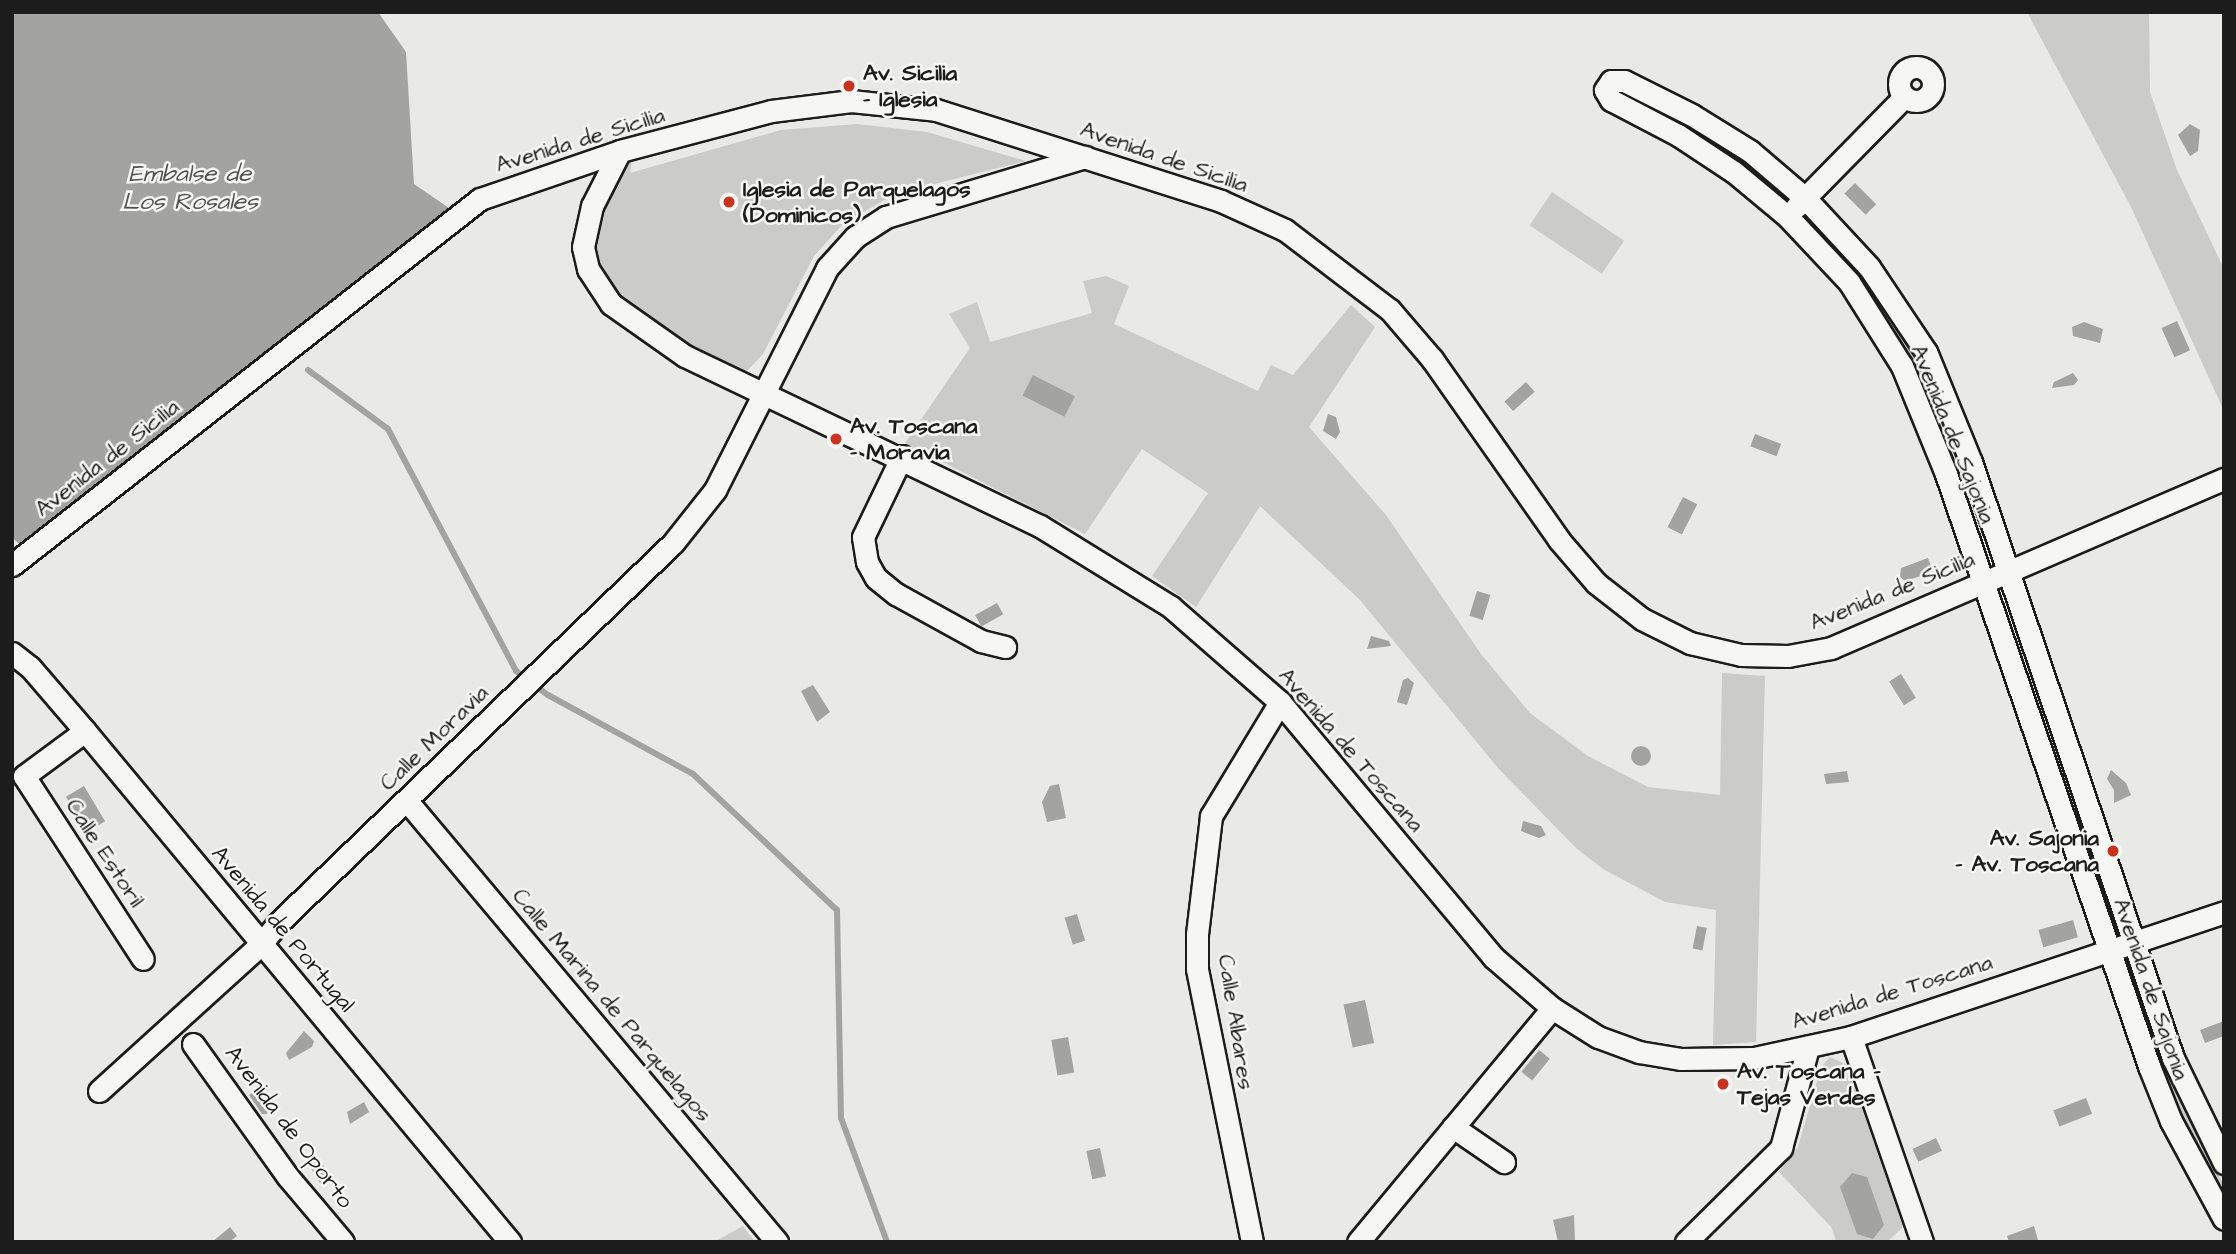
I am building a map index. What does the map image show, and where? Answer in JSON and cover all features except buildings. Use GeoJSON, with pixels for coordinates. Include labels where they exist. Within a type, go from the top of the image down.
{"type":"FeatureCollection","features":[{"type":"Feature","properties":{"kind":"street","name":"Avenida de Sajonia"},"geometry":{"type":"LineString","coordinates":[[2224,1163],[2188,1094],[2133,943],[1971,462],[1926,352],[1869,267],[1805,198],[1750,151],[1692,115],[1624,82],[1611,81],[1605,90],[1611,100],[1723,164],[1788,217],[1849,282],[1902,366],[1946,474],[2109,950],[2171,1121],[2224,1219]]}},
{"type":"Feature","properties":{"kind":"street"},"geometry":{"type":"LineString","coordinates":[[1788,217],[1904,97]]}},
{"type":"Feature","properties":{"kind":"street","name":"Avenida de Sicilia"},"geometry":{"type":"LineString","coordinates":[[12,565],[480,199],[620,152],[771,111],[851,101],[936,110],[1232,205],[1285,230],[1351,276],[1390,310],[1432,359],[1559,540],[1596,583],[1642,619],[1690,643],[1741,655],[1787,656],[1830,648],[2224,479]]}},
{"type":"Feature","properties":{"kind":"street","name":"Avenida de Toscana"},"geometry":{"type":"LineString","coordinates":[[620,152],[585,227],[586,258],[596,286],[611,304],[685,356],[766,391],[902,456],[1040,526],[1160,600],[1280,702],[1485,948],[1552,1008],[1598,1037],[1639,1052],[1681,1059],[1724,1061],[1808,1047],[1851,1037],[2224,912]]}},
{"type":"Feature","properties":{"kind":"street","name":"Calle Moravia"},"geometry":{"type":"LineString","coordinates":[[99,1091],[261,944],[673,543],[715,490],[827,268],[855,237],[886,217],[1085,157]]}},
{"type":"Feature","properties":{"kind":"street"},"geometry":{"type":"LineString","coordinates":[[902,456],[863,537],[867,562],[876,578],[896,594],[981,641],[1005,648]]}},
{"type":"Feature","properties":{"kind":"street","name":"Avenida de Portugal"},"geometry":{"type":"LineString","coordinates":[[12,653],[30,667],[85,731],[510,1242]]}},
{"type":"Feature","properties":{"kind":"street","name":"Calle Albares"},"geometry":{"type":"LineString","coordinates":[[1252,1242],[1198,968],[1197,934],[1211,816],[1280,702]]}},
{"type":"Feature","properties":{"kind":"street","name":"Calle Estoril"},"geometry":{"type":"LineString","coordinates":[[85,731],[18,773],[143,959]]}},
{"type":"Feature","properties":{"kind":"street","name":"Calle Marina de Parquelagos"},"geometry":{"type":"LineString","coordinates":[[407,801],[777,1242]]}},
{"type":"Feature","properties":{"kind":"street"},"geometry":{"type":"LineString","coordinates":[[1358,1242],[1552,1008]]}},
{"type":"Feature","properties":{"kind":"street"},"geometry":{"type":"LineString","coordinates":[[1851,1037],[1914,1237]]}},
{"type":"Feature","properties":{"kind":"street","name":"Avenida de Oporto"},"geometry":{"type":"LineString","coordinates":[[193,1044],[288,1177],[344,1242]]}},
{"type":"Feature","properties":{"kind":"street"},"geometry":{"type":"LineString","coordinates":[[1686,1242],[1781,1148],[1808,1047]]}},
{"type":"Feature","properties":{"kind":"street"},"geometry":{"type":"LineString","coordinates":[[1453,1128],[1504,1162]]}},
{"type":"Feature","properties":{"kind":"shaded area"},"geometry":{"type":"Polygon","coordinates":[[[2027,12],[2149,12],[2150,92],[2177,170],[2224,269],[2224,411],[2131,207],[2027,12]]]}},
{"type":"Feature","properties":{"kind":"shaded area"},"geometry":{"type":"Polygon","coordinates":[[[857,124],[927,132],[1026,161],[895,194],[843,224],[814,256],[763,354],[746,372],[733,372],[696,355],[614,298],[593,263],[591,230],[625,158],[633,155],[630,173],[781,130],[857,124]]]}},
{"type":"Feature","properties":{"kind":"shaded area"},"geometry":{"type":"Polygon","coordinates":[[[1708,134],[1779,187],[1779,191],[1705,139],[1708,134]]]}},
{"type":"Feature","properties":{"kind":"shaded area"},"geometry":{"type":"Polygon","coordinates":[[[1552,192],[1624,241],[1602,274],[1530,225],[1552,192]]]}},
{"type":"Feature","properties":{"kind":"shaded area"},"geometry":{"type":"Polygon","coordinates":[[[1812,222],[1861,274],[1916,358],[1960,464],[1988,551],[1912,362],[1857,278],[1812,222]]]}},
{"type":"Feature","properties":{"kind":"shaded area"},"geometry":{"type":"Polygon","coordinates":[[[1106,276],[1129,286],[1114,324],[1258,391],[1271,365],[1293,375],[1351,305],[1375,327],[1309,427],[1386,515],[1481,654],[1530,713],[1588,756],[1648,787],[1720,795],[1722,673],[1765,676],[1756,1042],[1713,1045],[1716,910],[1665,902],[1603,869],[1576,848],[1498,768],[1360,600],[1260,506],[1196,607],[1152,576],[1208,493],[1142,449],[1085,534],[905,443],[970,348],[949,314],[977,302],[990,342],[1092,313],[1083,281],[1106,276]]]}},
{"type":"Feature","properties":{"kind":"shaded area"},"geometry":{"type":"Polygon","coordinates":[[[2008,611],[2114,919],[2113,922],[2110,921],[2008,611]]]}},
{"type":"Feature","properties":{"kind":"shaded area"},"geometry":{"type":"Polygon","coordinates":[[[2130,972],[2184,1110],[2224,1185],[2224,1194],[2180,1112],[2130,972]]]}},
{"type":"Feature","properties":{"kind":"shaded area"},"geometry":{"type":"Polygon","coordinates":[[[1830,1057],[1847,1065],[1903,1227],[1887,1242],[1836,1242],[1832,1228],[1779,1172],[1798,1147],[1821,1067],[1830,1057]]]}},
{"type":"Feature","properties":{"kind":"shaded area"},"geometry":{"type":"Polygon","coordinates":[[[743,1226],[755,1242],[714,1242],[743,1226]]]}},
{"type":"Feature","properties":{"kind":"water","name":"Embalse de Los Rosales"},"geometry":{"type":"Polygon","coordinates":[[[12,12],[378,12],[406,52],[414,184],[449,208],[21,546],[12,537],[12,12]]]}},
{"type":"Feature","properties":{"kind":"water"},"geometry":{"type":"Polygon","coordinates":[[[2190,124],[2200,130],[2198,151],[2190,156],[2178,135],[2190,124]]]}},
{"type":"Feature","properties":{"kind":"water"},"geometry":{"type":"Polygon","coordinates":[[[1855,183],[1876,204],[1866,215],[1844,194],[1855,183]]]}},
{"type":"Feature","properties":{"kind":"water"},"geometry":{"type":"Polygon","coordinates":[[[2177,321],[2190,350],[2174,357],[2161,328],[2177,321]]]}},
{"type":"Feature","properties":{"kind":"water"},"geometry":{"type":"Polygon","coordinates":[[[2084,322],[2103,329],[2100,343],[2073,336],[2072,327],[2084,322]]]}},
{"type":"Feature","properties":{"kind":"water"},"geometry":{"type":"Polygon","coordinates":[[[2073,373],[2078,380],[2074,385],[2052,388],[2054,382],[2073,373]]]}},
{"type":"Feature","properties":{"kind":"water"},"geometry":{"type":"Polygon","coordinates":[[[1033,375],[1075,396],[1064,417],[1023,395],[1033,375]]]}},
{"type":"Feature","properties":{"kind":"water"},"geometry":{"type":"Polygon","coordinates":[[[1526,382],[1535,392],[1513,411],[1504,401],[1526,382]]]}},
{"type":"Feature","properties":{"kind":"water"},"geometry":{"type":"Polygon","coordinates":[[[1328,414],[1336,417],[1340,432],[1336,439],[1323,431],[1328,414]]]}},
{"type":"Feature","properties":{"kind":"water"},"geometry":{"type":"Polygon","coordinates":[[[1755,434],[1781,444],[1776,456],[1750,446],[1755,434]]]}},
{"type":"Feature","properties":{"kind":"water"},"geometry":{"type":"Polygon","coordinates":[[[1683,497],[1697,504],[1682,535],[1668,527],[1683,497]]]}},
{"type":"Feature","properties":{"kind":"water"},"geometry":{"type":"Polygon","coordinates":[[[1928,558],[1933,572],[1905,581],[1900,577],[1901,568],[1928,558]]]}},
{"type":"Feature","properties":{"kind":"water"},"geometry":{"type":"Polygon","coordinates":[[[1477,591],[1490,595],[1483,620],[1469,616],[1477,591]]]}},
{"type":"Feature","properties":{"kind":"water"},"geometry":{"type":"Polygon","coordinates":[[[997,603],[1003,614],[981,626],[975,615],[997,603]]]}},
{"type":"Feature","properties":{"kind":"water"},"geometry":{"type":"Polygon","coordinates":[[[1371,636],[1389,641],[1391,646],[1367,649],[1371,636]]]}},
{"type":"Feature","properties":{"kind":"water"},"geometry":{"type":"Polygon","coordinates":[[[1901,674],[1916,698],[1904,705],[1889,681],[1901,674]]]}},
{"type":"Feature","properties":{"kind":"water"},"geometry":{"type":"Polygon","coordinates":[[[1408,678],[1414,683],[1407,705],[1397,702],[1403,680],[1408,678]]]}},
{"type":"Feature","properties":{"kind":"water"},"geometry":{"type":"Polygon","coordinates":[[[813,685],[830,712],[817,722],[801,691],[813,685]]]}},
{"type":"Feature","properties":{"kind":"water"},"geometry":{"type":"Polygon","coordinates":[[[1641,746],[1648,749],[1651,756],[1648,763],[1641,766],[1634,763],[1631,756],[1634,749],[1641,746]]]}},
{"type":"Feature","properties":{"kind":"water"},"geometry":{"type":"Polygon","coordinates":[[[2111,770],[2126,783],[2131,795],[2114,803],[2114,790],[2107,779],[2111,770]]]}},
{"type":"Feature","properties":{"kind":"water"},"geometry":{"type":"Polygon","coordinates":[[[1847,771],[1849,782],[1826,784],[1824,774],[1847,771]]]}},
{"type":"Feature","properties":{"kind":"water"},"geometry":{"type":"Polygon","coordinates":[[[1059,784],[1066,818],[1047,822],[1042,802],[1050,786],[1059,784]]]}},
{"type":"Feature","properties":{"kind":"water"},"geometry":{"type":"Polygon","coordinates":[[[84,786],[105,821],[87,832],[66,797],[84,786]]]}},
{"type":"Feature","properties":{"kind":"water"},"geometry":{"type":"Polygon","coordinates":[[[1523,821],[1541,826],[1546,835],[1539,838],[1521,831],[1523,821]]]}},
{"type":"Feature","properties":{"kind":"water"},"geometry":{"type":"Polygon","coordinates":[[[1077,914],[1085,941],[1073,945],[1065,918],[1077,914]]]}},
{"type":"Feature","properties":{"kind":"water"},"geometry":{"type":"Polygon","coordinates":[[[2073,920],[2078,937],[2043,947],[2038,930],[2073,920]]]}},
{"type":"Feature","properties":{"kind":"water"},"geometry":{"type":"Polygon","coordinates":[[[1697,926],[1707,928],[1702,950],[1693,949],[1697,926]]]}},
{"type":"Feature","properties":{"kind":"water"},"geometry":{"type":"Polygon","coordinates":[[[1365,1000],[1374,1043],[1353,1048],[1343,1005],[1365,1000]]]}},
{"type":"Feature","properties":{"kind":"water"},"geometry":{"type":"Polygon","coordinates":[[[2224,1021],[2224,1036],[2205,1043],[2200,1030],[2224,1021]]]}},
{"type":"Feature","properties":{"kind":"water"},"geometry":{"type":"Polygon","coordinates":[[[304,1031],[314,1041],[312,1047],[289,1060],[286,1053],[304,1031]]]}},
{"type":"Feature","properties":{"kind":"water"},"geometry":{"type":"Polygon","coordinates":[[[1068,1037],[1074,1072],[1058,1075],[1051,1040],[1068,1037]]]}},
{"type":"Feature","properties":{"kind":"water"},"geometry":{"type":"Polygon","coordinates":[[[1539,1050],[1550,1059],[1532,1081],[1521,1072],[1539,1050]]]}},
{"type":"Feature","properties":{"kind":"water"},"geometry":{"type":"Polygon","coordinates":[[[258,1088],[272,1106],[269,1114],[262,1114],[249,1095],[258,1088]]]}},
{"type":"Feature","properties":{"kind":"water"},"geometry":{"type":"Polygon","coordinates":[[[2086,1098],[2092,1114],[2059,1126],[2053,1111],[2086,1098]]]}},
{"type":"Feature","properties":{"kind":"water"},"geometry":{"type":"Polygon","coordinates":[[[364,1102],[369,1112],[350,1124],[347,1112],[364,1102]]]}},
{"type":"Feature","properties":{"kind":"water"},"geometry":{"type":"Polygon","coordinates":[[[1936,1138],[1942,1151],[1918,1162],[1912,1149],[1936,1138]]]}},
{"type":"Feature","properties":{"kind":"water"},"geometry":{"type":"Polygon","coordinates":[[[1100,1148],[1106,1176],[1092,1179],[1086,1151],[1100,1148]]]}},
{"type":"Feature","properties":{"kind":"water"},"geometry":{"type":"Polygon","coordinates":[[[319,1158],[331,1178],[321,1184],[309,1164],[319,1158]]]}},
{"type":"Feature","properties":{"kind":"water"},"geometry":{"type":"Polygon","coordinates":[[[1852,1173],[1867,1177],[1884,1225],[1873,1239],[1857,1234],[1840,1187],[1852,1173]]]}},
{"type":"Feature","properties":{"kind":"water"},"geometry":{"type":"Polygon","coordinates":[[[1574,1215],[1575,1242],[1558,1242],[1553,1220],[1574,1215]]]}},
{"type":"Feature","properties":{"kind":"water"},"geometry":{"type":"Polygon","coordinates":[[[2034,1226],[2038,1240],[2009,1242],[2007,1236],[2034,1226]]]}},
{"type":"Feature","properties":{"kind":"water"},"geometry":{"type":"Polygon","coordinates":[[[230,1227],[237,1236],[229,1242],[212,1242],[230,1227]]]}},
{"type":"Feature","properties":{"kind":"waterway"},"geometry":{"type":"LineString","coordinates":[[308,370],[388,429],[516,671],[548,695],[693,774],[837,910],[841,1118],[887,1242]]}},
{"type":"Feature","properties":{"kind":"place","name":"Av. Sicilia - Iglesia"},"geometry":{"type":"Point","coordinates":[849,86]}},
{"type":"Feature","properties":{"kind":"place","name":"Iglesia de Parquelagos (Dominicos)"},"geometry":{"type":"Point","coordinates":[729,202]}},
{"type":"Feature","properties":{"kind":"place","name":"Av. Toscana - Moravia"},"geometry":{"type":"Point","coordinates":[836,439]}},
{"type":"Feature","properties":{"kind":"place","name":"Av. Sajonia - Av. Toscana"},"geometry":{"type":"Point","coordinates":[2113,851]}},
{"type":"Feature","properties":{"kind":"place","name":"Av. Toscana - Tejas Verdes"},"geometry":{"type":"Point","coordinates":[1723,1084]}}]}
